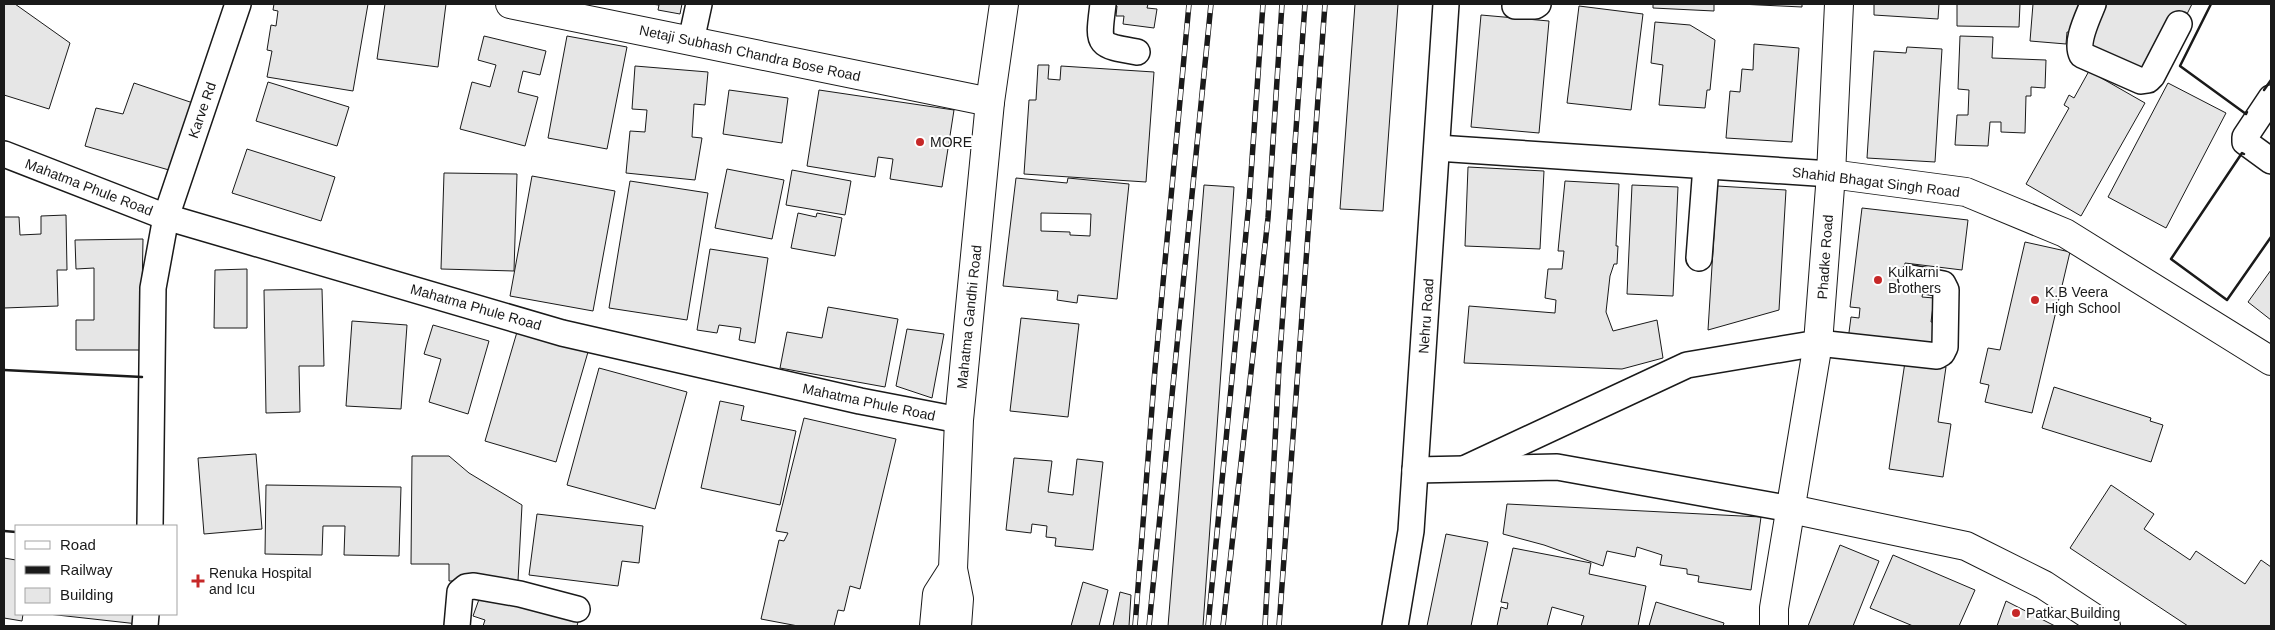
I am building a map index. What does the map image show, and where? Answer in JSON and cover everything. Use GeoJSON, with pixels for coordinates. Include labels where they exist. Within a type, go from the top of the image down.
{"type":"FeatureCollection","features":[{"type":"Feature","properties":{"kind":"street","name":"Karve Rd"},"geometry":{"type":"LineString","coordinates":[[150,525],[153,288],[166,217],[238,4]]}},
{"type":"Feature","properties":{"kind":"street","name":"Netaji Subhash Chandra Bose Road"},"geometry":{"type":"LineString","coordinates":[[510,4],[990,102]]}},
{"type":"Feature","properties":{"kind":"street"},"geometry":{"type":"LineString","coordinates":[[692,41],[699,4]]}},
{"type":"Feature","properties":{"kind":"street","name":"Mahatma Gandhi Road"},"geometry":{"type":"LineString","coordinates":[[957,626],[959,599],[953,569],[959,420],[990,102],[1004,4]]}},
{"type":"Feature","properties":{"kind":"street"},"geometry":{"type":"LineString","coordinates":[[1103,4],[1100,32],[1104,44],[1108,47],[1137,52]]}},
{"type":"Feature","properties":{"kind":"street","name":"Nehru Road"},"geometry":{"type":"LineString","coordinates":[[1395,626],[1411,531],[1437,148],[1440,70],[1446,4]]}},
{"type":"Feature","properties":{"kind":"street","name":"Phadke Road"},"geometry":{"type":"LineString","coordinates":[[1774,626],[1774,608],[1792,509],[1818,343],[1831,174],[1839,4]]}},
{"type":"Feature","properties":{"kind":"street"},"geometry":{"type":"LineString","coordinates":[[2092,4],[2080,42],[2079,50],[2082,55],[2142,81],[2148,80],[2152,76],[2179,24]]}},
{"type":"Feature","properties":{"kind":"street"},"geometry":{"type":"LineString","coordinates":[[2271,98],[2245,137],[2245,142],[2271,161]]}},
{"type":"Feature","properties":{"kind":"street","name":"Shahid Bhagat Singh Road"},"geometry":{"type":"LineString","coordinates":[[1437,148],[1831,174],[1966,192],[2065,233],[2271,361]]}},
{"type":"Feature","properties":{"kind":"street","name":"Mahatma Phule Road"},"geometry":{"type":"LineString","coordinates":[[4,154],[166,217],[562,333],[860,401],[959,420]]}},
{"type":"Feature","properties":{"kind":"street"},"geometry":{"type":"LineString","coordinates":[[1699,258],[1706,166]]}},
{"type":"Feature","properties":{"kind":"street"},"geometry":{"type":"LineString","coordinates":[[1466,468],[1687,365],[1818,343],[1937,356],[1942,353],[1945,347],[1946,290],[1943,284],[1911,278]]}},
{"type":"Feature","properties":{"kind":"street"},"geometry":{"type":"LineString","coordinates":[[1415,470],[1557,467],[1792,509],[1966,546],[2044,585],[2106,626]]}},
{"type":"Feature","properties":{"kind":"street"},"geometry":{"type":"LineString","coordinates":[[934,626],[936,594],[953,569]]}},
{"type":"Feature","properties":{"kind":"street"},"geometry":{"type":"LineString","coordinates":[[457,626],[460,592],[466,587],[474,586],[520,594],[577,609]]}},
{"type":"Feature","properties":{"kind":"building"},"geometry":{"type":"Polygon","coordinates":[[[4,4],[15,4],[70,43],[49,109],[4,95],[4,4]]]}},
{"type":"Feature","properties":{"kind":"building"},"geometry":{"type":"Polygon","coordinates":[[[274,4],[368,4],[353,91],[267,77],[272,51],[267,50],[271,25],[276,26],[278,11],[273,10],[274,4]]]}},
{"type":"Feature","properties":{"kind":"building"},"geometry":{"type":"Polygon","coordinates":[[[385,4],[446,4],[438,67],[377,59],[385,4]]]}},
{"type":"Feature","properties":{"kind":"building"},"geometry":{"type":"Polygon","coordinates":[[[651,4],[682,4],[680,14],[658,10],[659,5],[651,4]]]}},
{"type":"Feature","properties":{"kind":"building"},"geometry":{"type":"Polygon","coordinates":[[[1111,4],[1148,4],[1147,8],[1157,9],[1154,28],[1123,24],[1124,16],[1116,16],[1117,6],[1111,6],[1111,4]]]}},
{"type":"Feature","properties":{"kind":"building"},"geometry":{"type":"Polygon","coordinates":[[[1355,4],[1398,4],[1383,211],[1340,209],[1355,4]]]}},
{"type":"Feature","properties":{"kind":"building"},"geometry":{"type":"Polygon","coordinates":[[[1653,4],[1714,4],[1714,11],[1653,8],[1653,4]]]}},
{"type":"Feature","properties":{"kind":"building"},"geometry":{"type":"Polygon","coordinates":[[[1739,4],[1802,4],[1802,7],[1739,4]]]}},
{"type":"Feature","properties":{"kind":"building"},"geometry":{"type":"Polygon","coordinates":[[[1874,4],[1939,4],[1938,19],[1874,15],[1874,4]]]}},
{"type":"Feature","properties":{"kind":"building"},"geometry":{"type":"Polygon","coordinates":[[[1957,4],[2020,4],[2019,27],[1957,26],[1957,4]]]}},
{"type":"Feature","properties":{"kind":"building"},"geometry":{"type":"Polygon","coordinates":[[[2033,4],[2079,4],[2079,12],[2076,12],[2074,32],[2067,32],[2066,44],[2030,41],[2033,4]]]}},
{"type":"Feature","properties":{"kind":"building"},"geometry":{"type":"Polygon","coordinates":[[[2101,4],[2192,4],[2183,22],[2143,74],[2085,48],[2101,4]]]}},
{"type":"Feature","properties":{"kind":"building"},"geometry":{"type":"Polygon","coordinates":[[[1579,6],[1643,14],[1631,110],[1567,103],[1579,6]]]}},
{"type":"Feature","properties":{"kind":"building"},"geometry":{"type":"Polygon","coordinates":[[[1481,15],[1549,21],[1539,133],[1471,127],[1481,15]]]}},
{"type":"Feature","properties":{"kind":"building"},"geometry":{"type":"Polygon","coordinates":[[[1655,22],[1690,25],[1715,40],[1710,90],[1707,90],[1705,108],[1659,105],[1663,65],[1651,63],[1655,22]]]}},
{"type":"Feature","properties":{"kind":"building"},"geometry":{"type":"Polygon","coordinates":[[[484,36],[546,51],[540,75],[523,71],[518,92],[538,97],[525,146],[460,129],[472,82],[490,87],[496,65],[478,60],[484,36]]]}},
{"type":"Feature","properties":{"kind":"building"},"geometry":{"type":"Polygon","coordinates":[[[567,36],[627,47],[607,149],[548,138],[567,36]]]}},
{"type":"Feature","properties":{"kind":"building"},"geometry":{"type":"Polygon","coordinates":[[[1960,36],[1993,37],[1992,58],[2046,60],[2045,88],[2031,87],[2031,96],[2026,96],[2025,133],[2001,132],[2001,122],[1990,122],[1988,146],[1955,145],[1957,115],[1968,115],[1969,90],[1958,89],[1960,36]]]}},
{"type":"Feature","properties":{"kind":"building"},"geometry":{"type":"Polygon","coordinates":[[[1754,44],[1799,48],[1792,142],[1726,138],[1730,91],[1740,92],[1742,69],[1753,70],[1754,44]]]}},
{"type":"Feature","properties":{"kind":"building"},"geometry":{"type":"Polygon","coordinates":[[[1907,47],[1942,49],[1935,162],[1867,158],[1874,51],[1906,53],[1907,47]]]}},
{"type":"Feature","properties":{"kind":"building"},"geometry":{"type":"Polygon","coordinates":[[[1038,65],[1049,65],[1048,79],[1060,80],[1061,66],[1154,72],[1146,182],[1024,174],[1029,100],[1036,100],[1038,65]]]}},
{"type":"Feature","properties":{"kind":"building"},"geometry":{"type":"Polygon","coordinates":[[[635,66],[708,72],[705,105],[694,104],[692,137],[702,138],[695,180],[626,173],[630,131],[645,132],[647,110],[632,109],[635,66]]]}},
{"type":"Feature","properties":{"kind":"building"},"geometry":{"type":"Polygon","coordinates":[[[2089,71],[2145,103],[2081,216],[2026,184],[2069,108],[2064,105],[2069,95],[2074,98],[2089,71]]]}},
{"type":"Feature","properties":{"kind":"building"},"geometry":{"type":"Polygon","coordinates":[[[268,82],[349,107],[337,146],[256,121],[268,82]]]}},
{"type":"Feature","properties":{"kind":"building"},"geometry":{"type":"Polygon","coordinates":[[[134,83],[196,104],[176,172],[85,146],[96,108],[123,114],[134,83]]]}},
{"type":"Feature","properties":{"kind":"building"},"geometry":{"type":"Polygon","coordinates":[[[2168,83],[2226,113],[2166,228],[2108,197],[2168,83]]]}},
{"type":"Feature","properties":{"kind":"building"},"geometry":{"type":"Polygon","coordinates":[[[729,90],[788,98],[782,143],[723,134],[729,90]]]}},
{"type":"Feature","properties":{"kind":"building"},"geometry":{"type":"Polygon","coordinates":[[[819,90],[954,110],[942,187],[890,179],[893,159],[878,157],[875,177],[807,166],[819,90]]]}},
{"type":"Feature","properties":{"kind":"building"},"geometry":{"type":"Polygon","coordinates":[[[247,149],[335,177],[321,221],[232,193],[247,149]]]}},
{"type":"Feature","properties":{"kind":"building"},"geometry":{"type":"Polygon","coordinates":[[[1468,167],[1544,171],[1540,249],[1465,246],[1468,167]]]}},
{"type":"Feature","properties":{"kind":"building"},"geometry":{"type":"Polygon","coordinates":[[[727,169],[784,180],[772,239],[715,228],[727,169]]]}},
{"type":"Feature","properties":{"kind":"building"},"geometry":{"type":"Polygon","coordinates":[[[792,170],[851,181],[845,215],[786,205],[792,170]]]}},
{"type":"Feature","properties":{"kind":"building"},"geometry":{"type":"Polygon","coordinates":[[[444,173],[517,174],[514,271],[441,269],[444,173]]]}},
{"type":"Feature","properties":{"kind":"building"},"geometry":{"type":"Polygon","coordinates":[[[532,176],[615,191],[593,311],[510,296],[532,176]]]}},
{"type":"Feature","properties":{"kind":"building"},"geometry":{"type":"Polygon","coordinates":[[[1016,178],[1067,183],[1068,178],[1129,184],[1117,299],[1078,295],[1077,303],[1057,300],[1058,291],[1003,286],[1016,178]],[[1041,213],[1041,231],[1070,232],[1070,235],[1090,236],[1091,214],[1041,213]]]}},
{"type":"Feature","properties":{"kind":"building"},"geometry":{"type":"Polygon","coordinates":[[[630,181],[708,193],[687,320],[609,308],[630,181]]]}},
{"type":"Feature","properties":{"kind":"building"},"geometry":{"type":"Polygon","coordinates":[[[1565,181],[1619,184],[1617,264],[1614,264],[1610,276],[1606,312],[1613,331],[1657,320],[1663,358],[1622,369],[1464,363],[1469,306],[1555,313],[1556,300],[1545,298],[1548,269],[1562,269],[1564,251],[1558,251],[1565,181]]]}},
{"type":"Feature","properties":{"kind":"building"},"geometry":{"type":"Polygon","coordinates":[[[1204,185],[1234,187],[1203,626],[1168,626],[1204,185]]]}},
{"type":"Feature","properties":{"kind":"building"},"geometry":{"type":"Polygon","coordinates":[[[1632,185],[1678,187],[1673,296],[1627,294],[1632,185]]]}},
{"type":"Feature","properties":{"kind":"building"},"geometry":{"type":"Polygon","coordinates":[[[1717,186],[1786,190],[1779,310],[1708,330],[1717,186]]]}},
{"type":"Feature","properties":{"kind":"building","name":"Kulkarni Brothers"},"geometry":{"type":"Polygon","coordinates":[[[1862,208],[1968,220],[1962,270],[1905,263],[1902,289],[1923,292],[1922,297],[1934,298],[1931,322],[1939,323],[1936,350],[1848,340],[1851,317],[1859,318],[1860,308],[1850,307],[1862,208]]]}},
{"type":"Feature","properties":{"kind":"building"},"geometry":{"type":"Polygon","coordinates":[[[798,213],[816,217],[817,213],[842,218],[835,256],[791,248],[798,213]]]}},
{"type":"Feature","properties":{"kind":"building"},"geometry":{"type":"Polygon","coordinates":[[[66,215],[67,270],[57,270],[58,306],[4,308],[4,217],[19,217],[20,235],[41,234],[41,216],[66,215]]]}},
{"type":"Feature","properties":{"kind":"building"},"geometry":{"type":"Polygon","coordinates":[[[143,239],[141,350],[76,350],[76,320],[94,320],[94,268],[76,269],[75,240],[143,239]]]}},
{"type":"Feature","properties":{"kind":"building","name":"K.B Veera High School"},"geometry":{"type":"Polygon","coordinates":[[[2025,242],[2070,252],[2032,413],[1985,402],[1989,385],[1980,383],[1988,348],[2000,350],[2025,242]]]}},
{"type":"Feature","properties":{"kind":"building"},"geometry":{"type":"Polygon","coordinates":[[[710,249],[768,258],[755,343],[739,340],[741,328],[719,325],[717,333],[697,330],[710,249]]]}},
{"type":"Feature","properties":{"kind":"building"},"geometry":{"type":"Polygon","coordinates":[[[247,269],[247,328],[214,328],[215,270],[247,269]]]}},
{"type":"Feature","properties":{"kind":"building"},"geometry":{"type":"Polygon","coordinates":[[[2271,270],[2271,320],[2248,302],[2271,270]]]}},
{"type":"Feature","properties":{"kind":"building"},"geometry":{"type":"Polygon","coordinates":[[[322,289],[324,366],[299,366],[300,412],[266,413],[264,290],[322,289]]]}},
{"type":"Feature","properties":{"kind":"building"},"geometry":{"type":"Polygon","coordinates":[[[828,307],[898,319],[885,387],[780,368],[787,332],[822,338],[828,307]]]}},
{"type":"Feature","properties":{"kind":"building"},"geometry":{"type":"Polygon","coordinates":[[[1021,318],[1079,324],[1068,417],[1010,411],[1021,318]]]}},
{"type":"Feature","properties":{"kind":"building"},"geometry":{"type":"Polygon","coordinates":[[[352,321],[407,325],[401,409],[346,406],[352,321]]]}},
{"type":"Feature","properties":{"kind":"building"},"geometry":{"type":"Polygon","coordinates":[[[433,325],[489,341],[468,414],[429,402],[441,359],[424,354],[433,325]]]}},
{"type":"Feature","properties":{"kind":"building"},"geometry":{"type":"Polygon","coordinates":[[[907,329],[944,334],[932,398],[896,386],[907,329]]]}},
{"type":"Feature","properties":{"kind":"building"},"geometry":{"type":"Polygon","coordinates":[[[517,332],[588,352],[556,462],[485,441],[517,332]]]}},
{"type":"Feature","properties":{"kind":"building"},"geometry":{"type":"Polygon","coordinates":[[[1905,362],[1946,367],[1938,422],[1951,424],[1943,477],[1889,469],[1905,362]]]}},
{"type":"Feature","properties":{"kind":"building"},"geometry":{"type":"Polygon","coordinates":[[[599,368],[687,392],[655,509],[567,485],[599,368]]]}},
{"type":"Feature","properties":{"kind":"building"},"geometry":{"type":"Polygon","coordinates":[[[2054,387],[2151,418],[2150,421],[2163,425],[2151,462],[2042,428],[2054,387]]]}},
{"type":"Feature","properties":{"kind":"building"},"geometry":{"type":"Polygon","coordinates":[[[720,401],[744,406],[741,420],[796,431],[780,505],[701,488],[720,401]]]}},
{"type":"Feature","properties":{"kind":"building"},"geometry":{"type":"Polygon","coordinates":[[[804,418],[896,439],[860,589],[850,586],[844,611],[838,610],[834,626],[798,626],[761,619],[779,540],[784,541],[788,533],[776,531],[804,418]]]}},
{"type":"Feature","properties":{"kind":"building"},"geometry":{"type":"Polygon","coordinates":[[[256,454],[262,529],[204,534],[198,458],[256,454]]]}},
{"type":"Feature","properties":{"kind":"building"},"geometry":{"type":"Polygon","coordinates":[[[412,456],[449,456],[469,473],[522,505],[518,581],[449,581],[449,564],[411,564],[412,456]]]}},
{"type":"Feature","properties":{"kind":"building"},"geometry":{"type":"Polygon","coordinates":[[[1014,458],[1052,461],[1048,492],[1073,495],[1077,459],[1103,462],[1093,550],[1055,546],[1056,538],[1046,537],[1047,526],[1032,524],[1031,533],[1006,530],[1014,458]]]}},
{"type":"Feature","properties":{"kind":"building"},"geometry":{"type":"Polygon","coordinates":[[[266,485],[401,487],[399,556],[344,555],[345,526],[323,526],[322,555],[265,554],[266,485]]]}},
{"type":"Feature","properties":{"kind":"building"},"geometry":{"type":"Polygon","coordinates":[[[2111,485],[2154,514],[2144,529],[2190,560],[2196,551],[2245,584],[2261,560],[2271,567],[2271,626],[2188,626],[2070,548],[2111,485]]]}},
{"type":"Feature","properties":{"kind":"building"},"geometry":{"type":"Polygon","coordinates":[[[1507,504],[1761,517],[1751,590],[1698,582],[1699,576],[1687,574],[1687,569],[1660,565],[1662,555],[1637,547],[1635,557],[1607,551],[1603,566],[1544,545],[1503,534],[1507,504]]]}},
{"type":"Feature","properties":{"kind":"building"},"geometry":{"type":"Polygon","coordinates":[[[537,514],[643,526],[639,563],[622,561],[618,586],[529,575],[537,514]]]}},
{"type":"Feature","properties":{"kind":"building"},"geometry":{"type":"Polygon","coordinates":[[[1446,534],[1488,542],[1471,626],[1427,626],[1446,534]]]}},
{"type":"Feature","properties":{"kind":"building"},"geometry":{"type":"Polygon","coordinates":[[[1840,545],[1879,561],[1853,626],[1808,626],[1840,545]]]}},
{"type":"Feature","properties":{"kind":"building"},"geometry":{"type":"Polygon","coordinates":[[[1513,548],[1591,563],[1589,574],[1646,586],[1638,626],[1581,626],[1584,616],[1552,607],[1547,626],[1497,626],[1501,607],[1507,609],[1508,603],[1501,602],[1513,548]]]}},
{"type":"Feature","properties":{"kind":"building"},"geometry":{"type":"Polygon","coordinates":[[[1893,555],[1975,590],[1959,626],[1913,626],[1870,608],[1893,555]]]}},
{"type":"Feature","properties":{"kind":"building"},"geometry":{"type":"Polygon","coordinates":[[[4,558],[15,560],[15,615],[23,615],[22,621],[4,618],[4,558]]]}},
{"type":"Feature","properties":{"kind":"building"},"geometry":{"type":"Polygon","coordinates":[[[1083,582],[1108,590],[1099,626],[1071,626],[1083,582]]]}},
{"type":"Feature","properties":{"kind":"building"},"geometry":{"type":"Polygon","coordinates":[[[482,591],[578,622],[577,626],[483,626],[485,620],[473,616],[482,591]]]}},
{"type":"Feature","properties":{"kind":"building"},"geometry":{"type":"Polygon","coordinates":[[[1120,592],[1131,595],[1129,626],[1113,626],[1120,592]]]}},
{"type":"Feature","properties":{"kind":"building","name":"Patkar Building"},"geometry":{"type":"Polygon","coordinates":[[[2006,601],[2055,626],[1997,626],[2006,601]]]}},
{"type":"Feature","properties":{"kind":"building"},"geometry":{"type":"Polygon","coordinates":[[[1656,602],[1724,623],[1723,626],[1649,626],[1656,602]]]}},
{"type":"Feature","properties":{"kind":"building"},"geometry":{"type":"Polygon","coordinates":[[[57,615],[139,615],[138,624],[57,615]]]}},
{"type":"Feature","properties":{"kind":"railway"},"geometry":{"type":"LineString","coordinates":[[1135,626],[1155,369],[1189,4]]}},
{"type":"Feature","properties":{"kind":"railway"},"geometry":{"type":"LineString","coordinates":[[1149,626],[1211,4]]}},
{"type":"Feature","properties":{"kind":"railway"},"geometry":{"type":"LineString","coordinates":[[1208,626],[1249,202],[1263,4]]}},
{"type":"Feature","properties":{"kind":"railway"},"geometry":{"type":"LineString","coordinates":[[1223,626],[1268,218],[1282,4]]}},
{"type":"Feature","properties":{"kind":"railway"},"geometry":{"type":"LineString","coordinates":[[1265,626],[1279,367],[1305,4]]}},
{"type":"Feature","properties":{"kind":"railway"},"geometry":{"type":"LineString","coordinates":[[1279,626],[1325,4]]}},
{"type":"Feature","properties":{"kind":"wall"},"geometry":{"type":"LineString","coordinates":[[2211,4],[2180,66],[2246,114],[2247,112]]}},
{"type":"Feature","properties":{"kind":"wall"},"geometry":{"type":"LineString","coordinates":[[2264,90],[2271,80]]}},
{"type":"Feature","properties":{"kind":"wall"},"geometry":{"type":"LineString","coordinates":[[2244,154],[2242,153],[2171,259],[2227,300],[2271,237]]}},
{"type":"Feature","properties":{"kind":"wall"},"geometry":{"type":"LineString","coordinates":[[4,370],[142,377]]}},
{"type":"Feature","properties":{"kind":"wall"},"geometry":{"type":"LineString","coordinates":[[4,531],[15,532]]}},
{"type":"Feature","properties":{"kind":"place","name":"MORE"},"geometry":{"type":"Point","coordinates":[920,142]}},
{"type":"Feature","properties":{"kind":"place","name":"Kulkarni Brothers"},"geometry":{"type":"Point","coordinates":[1878,280]}},
{"type":"Feature","properties":{"kind":"place","name":"K.B Veera High School"},"geometry":{"type":"Point","coordinates":[2035,300]}},
{"type":"Feature","properties":{"kind":"place","name":"Renuka Hospital and Icu"},"geometry":{"type":"Point","coordinates":[198,581]}},
{"type":"Feature","properties":{"kind":"place","name":"Patkar Building"},"geometry":{"type":"Point","coordinates":[2016,613]}}]}
